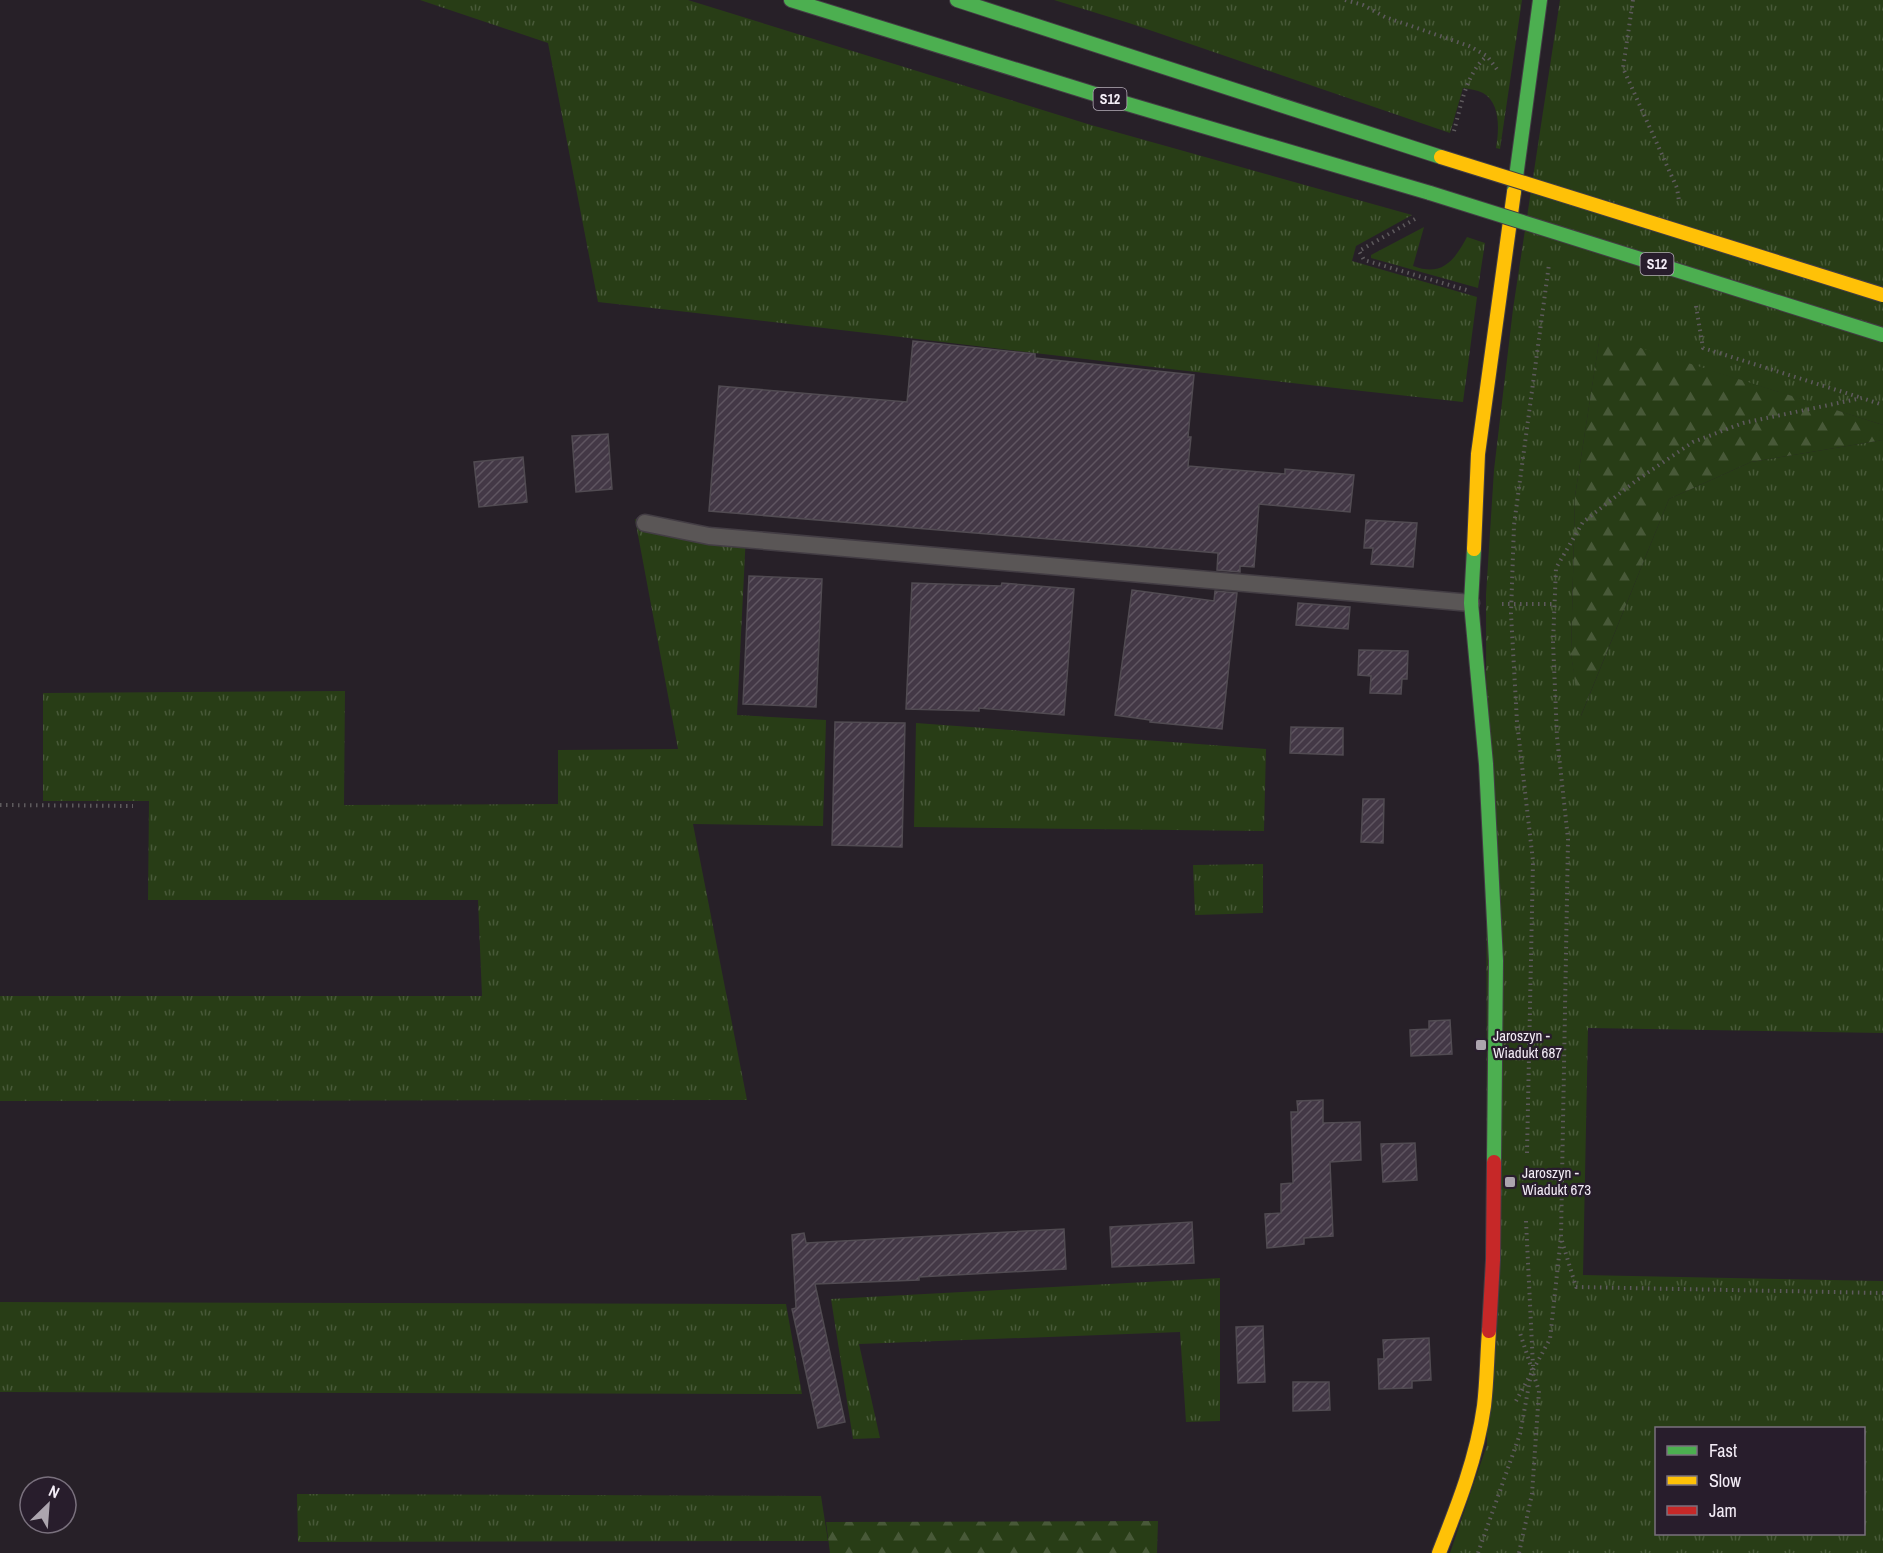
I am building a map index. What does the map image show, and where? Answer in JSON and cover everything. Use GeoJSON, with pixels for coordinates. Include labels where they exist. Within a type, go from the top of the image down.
{"type":"FeatureCollection","features":[{"type":"Feature","properties":{"kind":"main road","name":"S12"},"geometry":{"type":"LineString","coordinates":[[791,0],[1114,100],[1430,193],[1883,334]]}},
{"type":"Feature","properties":{"kind":"main road","name":"S12"},"geometry":{"type":"LineString","coordinates":[[957,0],[1442,157],[1883,295]]}},
{"type":"Feature","properties":{"kind":"main road"},"geometry":{"type":"LineString","coordinates":[[1439,1553],[1461,1498],[1474,1456],[1484,1405],[1493,1260],[1496,961],[1486,764],[1471,603],[1478,454],[1540,0]]}},
{"type":"Feature","properties":{"kind":"lane"},"geometry":{"type":"LineString","coordinates":[[645,523],[709,536],[1471,603]]}},
{"type":"Feature","properties":{"kind":"path"},"geometry":{"type":"LineString","coordinates":[[1345,0],[1363,5],[1385,17],[1468,46],[1487,57],[1499,73]]}},
{"type":"Feature","properties":{"kind":"path"},"geometry":{"type":"LineString","coordinates":[[1454,131],[1466,88],[1479,63],[1487,57]]}},
{"type":"Feature","properties":{"kind":"path"},"geometry":{"type":"LineString","coordinates":[[1424,214],[1359,251],[1364,260],[1498,300]]}},
{"type":"Feature","properties":{"kind":"path"},"geometry":{"type":"LineString","coordinates":[[1514,1405],[1550,1339],[1561,1237],[1568,839],[1557,737],[1553,642],[1556,568],[1583,522],[1637,480],[1692,442],[1743,423],[1862,398],[1883,405]]}},
{"type":"Feature","properties":{"kind":"path"},"geometry":{"type":"LineString","coordinates":[[1506,604],[1555,604]]}},
{"type":"Feature","properties":{"kind":"path"},"geometry":{"type":"LineString","coordinates":[[0,805],[133,806]]}},
{"type":"Feature","properties":{"kind":"path"},"geometry":{"type":"LineString","coordinates":[[1561,1237],[1576,1287],[1883,1293]]}},
{"type":"Feature","properties":{"kind":"path"},"geometry":{"type":"LineString","coordinates":[[1517,1323],[1539,1391],[1532,1494],[1519,1553]]}},
{"type":"Feature","properties":{"kind":"green space"},"geometry":{"type":"Polygon","coordinates":[[[420,0],[688,0],[1091,125],[1412,215],[1356,246],[1352,261],[1477,297],[1463,402],[598,302],[548,43],[420,0]]]}},
{"type":"Feature","properties":{"kind":"green space"},"geometry":{"type":"Polygon","coordinates":[[[1054,0],[1522,0],[1500,149],[1496,148],[1498,126],[1496,110],[1489,98],[1478,91],[1463,88],[1450,133],[1129,23],[1054,0]]]}},
{"type":"Feature","properties":{"kind":"green space"},"geometry":{"type":"Polygon","coordinates":[[[1560,0],[1883,0],[1883,425],[1600,336],[1575,496],[1571,654],[1581,716],[1669,499],[1751,462],[1883,440],[1883,1033],[1588,1028],[1583,1275],[1883,1281],[1883,1553],[1450,1553],[1487,1445],[1486,595],[1494,470],[1513,309],[1560,0]]]}},
{"type":"Feature","properties":{"kind":"green space"},"geometry":{"type":"Polygon","coordinates":[[[1424,227],[1413,266],[1423,269],[1446,265],[1452,260],[1467,237],[1485,243],[1478,288],[1371,258],[1371,255],[1424,227]]]}},
{"type":"Feature","properties":{"kind":"green space"},"geometry":{"type":"Polygon","coordinates":[[[1600,335],[1883,425],[1883,440],[1751,462],[1669,499],[1580,718],[1571,654],[1575,496],[1600,335]]]}},
{"type":"Feature","properties":{"kind":"green space"},"geometry":{"type":"Polygon","coordinates":[[[635,519],[746,534],[737,715],[826,720],[823,826],[693,824],[747,1100],[0,1101],[0,996],[482,996],[478,900],[148,900],[149,801],[43,801],[43,693],[345,691],[344,805],[558,804],[558,750],[678,749],[635,519]]]}},
{"type":"Feature","properties":{"kind":"green space"},"geometry":{"type":"Polygon","coordinates":[[[916,723],[1266,749],[1264,831],[914,827],[916,723]]]}},
{"type":"Feature","properties":{"kind":"green space"},"geometry":{"type":"Polygon","coordinates":[[[1263,864],[1263,913],[1195,915],[1193,865],[1263,864]]]}},
{"type":"Feature","properties":{"kind":"green space"},"geometry":{"type":"Polygon","coordinates":[[[1220,1278],[1220,1421],[1186,1422],[1180,1332],[859,1344],[880,1438],[853,1439],[831,1299],[1220,1278]]]}},
{"type":"Feature","properties":{"kind":"green space"},"geometry":{"type":"Polygon","coordinates":[[[0,1302],[786,1304],[802,1394],[0,1392],[0,1302]]]}},
{"type":"Feature","properties":{"kind":"green space"},"geometry":{"type":"Polygon","coordinates":[[[297,1494],[821,1496],[828,1541],[298,1542],[297,1494]]]}},
{"type":"Feature","properties":{"kind":"green space"},"geometry":{"type":"Polygon","coordinates":[[[1158,1521],[1157,1553],[830,1553],[826,1522],[1158,1521]]]}},
{"type":"Feature","properties":{"kind":"building"},"geometry":{"type":"Polygon","coordinates":[[[913,341],[1035,354],[1035,358],[1194,375],[1188,437],[1191,437],[1188,466],[1285,474],[1285,469],[1354,475],[1350,512],[1259,504],[1254,567],[1240,566],[1240,572],[1217,570],[1218,553],[709,511],[719,386],[907,402],[913,341]]]}},
{"type":"Feature","properties":{"kind":"building"},"geometry":{"type":"Polygon","coordinates":[[[608,434],[612,489],[576,492],[572,436],[608,434]]]}},
{"type":"Feature","properties":{"kind":"building"},"geometry":{"type":"Polygon","coordinates":[[[523,457],[527,502],[479,507],[474,462],[523,457]]]}},
{"type":"Feature","properties":{"kind":"building"},"geometry":{"type":"Polygon","coordinates":[[[1366,520],[1417,523],[1413,567],[1371,564],[1373,548],[1364,548],[1366,520]]]}},
{"type":"Feature","properties":{"kind":"building"},"geometry":{"type":"Polygon","coordinates":[[[749,576],[822,579],[816,707],[743,704],[749,576]]]}},
{"type":"Feature","properties":{"kind":"building"},"geometry":{"type":"Polygon","coordinates":[[[912,583],[1001,586],[1002,583],[1074,589],[1064,715],[979,708],[979,711],[906,709],[912,583]]]}},
{"type":"Feature","properties":{"kind":"building"},"geometry":{"type":"Polygon","coordinates":[[[1132,590],[1214,601],[1215,591],[1237,593],[1222,729],[1150,722],[1150,720],[1115,715],[1132,590]]]}},
{"type":"Feature","properties":{"kind":"building"},"geometry":{"type":"Polygon","coordinates":[[[1298,603],[1350,607],[1348,629],[1296,625],[1298,603]]]}},
{"type":"Feature","properties":{"kind":"building"},"geometry":{"type":"Polygon","coordinates":[[[1359,650],[1408,651],[1407,679],[1402,679],[1401,694],[1370,693],[1371,676],[1358,675],[1359,650]]]}},
{"type":"Feature","properties":{"kind":"building"},"geometry":{"type":"Polygon","coordinates":[[[835,722],[905,723],[902,847],[832,845],[835,722]]]}},
{"type":"Feature","properties":{"kind":"building"},"geometry":{"type":"Polygon","coordinates":[[[1291,727],[1343,728],[1343,755],[1290,753],[1291,727]]]}},
{"type":"Feature","properties":{"kind":"building"},"geometry":{"type":"Polygon","coordinates":[[[1363,799],[1384,799],[1383,843],[1361,842],[1363,799]]]}},
{"type":"Feature","properties":{"kind":"building"},"geometry":{"type":"Polygon","coordinates":[[[1450,1020],[1452,1054],[1411,1056],[1410,1030],[1429,1029],[1429,1021],[1450,1020]]]}},
{"type":"Feature","properties":{"kind":"building"},"geometry":{"type":"Polygon","coordinates":[[[1323,1100],[1323,1123],[1360,1122],[1361,1160],[1330,1162],[1333,1236],[1304,1238],[1304,1244],[1267,1248],[1265,1214],[1281,1213],[1281,1184],[1293,1183],[1291,1112],[1298,1112],[1297,1101],[1323,1100]]]}},
{"type":"Feature","properties":{"kind":"building"},"geometry":{"type":"Polygon","coordinates":[[[1415,1143],[1417,1180],[1383,1182],[1381,1144],[1415,1143]]]}},
{"type":"Feature","properties":{"kind":"building"},"geometry":{"type":"Polygon","coordinates":[[[1192,1222],[1194,1263],[1112,1267],[1110,1227],[1192,1222]]]}},
{"type":"Feature","properties":{"kind":"building"},"geometry":{"type":"Polygon","coordinates":[[[1064,1229],[1066,1269],[919,1277],[919,1280],[815,1284],[845,1422],[818,1428],[792,1309],[796,1308],[792,1235],[804,1233],[806,1243],[1064,1229]]]}},
{"type":"Feature","properties":{"kind":"building"},"geometry":{"type":"Polygon","coordinates":[[[1263,1326],[1265,1382],[1238,1383],[1236,1327],[1263,1326]]]}},
{"type":"Feature","properties":{"kind":"building"},"geometry":{"type":"Polygon","coordinates":[[[1429,1338],[1431,1380],[1412,1381],[1412,1388],[1379,1389],[1378,1359],[1384,1359],[1383,1340],[1429,1338]]]}},
{"type":"Feature","properties":{"kind":"building"},"geometry":{"type":"Polygon","coordinates":[[[1293,1382],[1329,1382],[1330,1410],[1293,1411],[1293,1382]]]}},
{"type":"Feature","properties":{"kind":"traffic: fast"},"geometry":{"type":"LineString","coordinates":[[791,0],[1114,100],[1430,193]]}},
{"type":"Feature","properties":{"kind":"traffic: fast"},"geometry":{"type":"LineString","coordinates":[[957,0],[1441,157]]}},
{"type":"Feature","properties":{"kind":"traffic: fast"},"geometry":{"type":"LineString","coordinates":[[1514,192],[1540,0]]}},
{"type":"Feature","properties":{"kind":"traffic: fast"},"geometry":{"type":"LineString","coordinates":[[1430,193],[1883,335]]}},
{"type":"Feature","properties":{"kind":"traffic: fast"},"geometry":{"type":"LineString","coordinates":[[1474,549],[1471,603],[1486,764],[1496,961],[1494,1162]]}},
{"type":"Feature","properties":{"kind":"traffic: slow"},"geometry":{"type":"LineString","coordinates":[[1441,157],[1883,295]]}},
{"type":"Feature","properties":{"kind":"traffic: slow"},"geometry":{"type":"LineString","coordinates":[[1474,549],[1478,454],[1514,192]]}},
{"type":"Feature","properties":{"kind":"traffic: slow"},"geometry":{"type":"LineString","coordinates":[[1439,1553],[1460,1499],[1477,1444],[1484,1406],[1489,1331]]}},
{"type":"Feature","properties":{"kind":"traffic: jam"},"geometry":{"type":"LineString","coordinates":[[1489,1331],[1493,1260],[1494,1162]]}},
{"type":"Feature","properties":{"kind":"place","name":"Jaroszyn - Wiadukt 687"},"geometry":{"type":"Point","coordinates":[1481,1045]}},
{"type":"Feature","properties":{"kind":"place","name":"Jaroszyn - Wiadukt 673"},"geometry":{"type":"Point","coordinates":[1510,1182]}}]}
